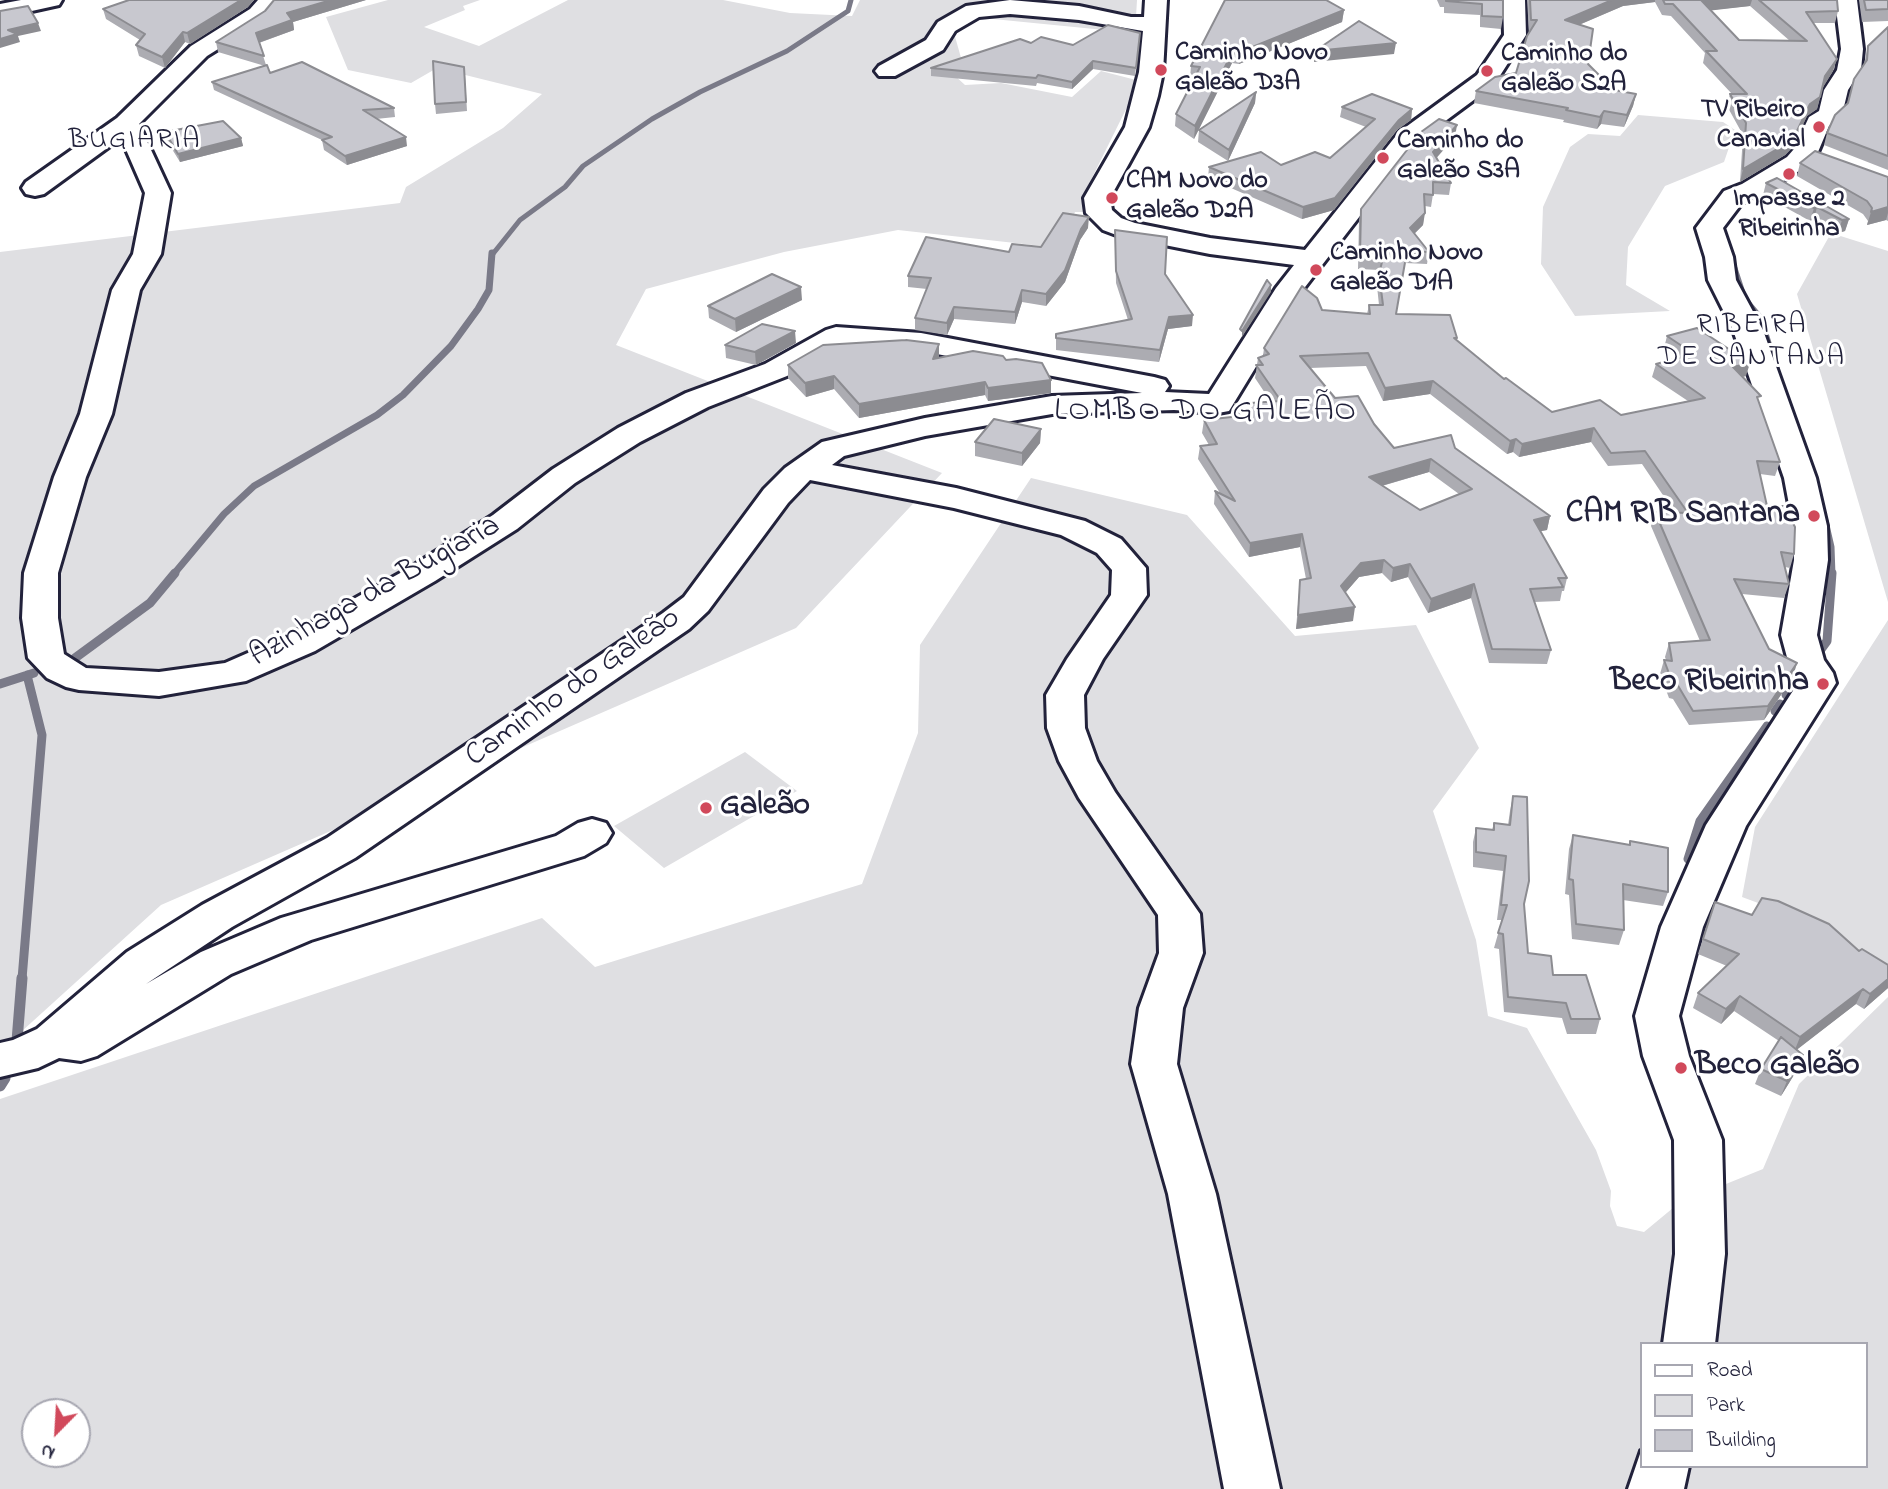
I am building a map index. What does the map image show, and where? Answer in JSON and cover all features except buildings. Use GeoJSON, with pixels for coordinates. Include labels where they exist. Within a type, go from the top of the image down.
{"type":"FeatureCollection","features":[{"type":"Feature","properties":{"kind":"street"},"geometry":{"type":"LineString","coordinates":[[0,11],[51,0]]}},
{"type":"Feature","properties":{"kind":"street"},"geometry":{"type":"LineString","coordinates":[[35,188],[126,123],[199,51],[258,14],[269,0]]}},
{"type":"Feature","properties":{"kind":"street","name":"Caminho do Galeão"},"geometry":{"type":"LineString","coordinates":[[0,1060],[22,1056],[53,1041],[142,963],[217,916],[341,848],[676,621],[696,604],[776,496],[804,469],[833,449],[984,415],[1052,405],[1174,401],[1218,404],[1311,259],[1408,136],[1486,80],[1515,35],[1514,0]]}},
{"type":"Feature","properties":{"kind":"street"},"geometry":{"type":"LineString","coordinates":[[1689,1342],[1700,1254],[1698,1140],[1666,1056],[1657,1016],[1682,927],[1726,825],[1816,683],[1815,673],[1806,661],[1800,635],[1811,560],[1810,526],[1800,478],[1748,330],[1722,280],[1719,257],[1709,228],[1733,197],[1786,183],[1796,162],[1816,154],[1818,122],[1830,115],[1836,90],[1849,69],[1852,49],[1846,0]]}},
{"type":"Feature","properties":{"kind":"street"},"geometry":{"type":"LineString","coordinates":[[887,71],[935,45],[946,27],[974,11],[1010,7],[1079,13],[1131,24],[1155,12]]}},
{"type":"Feature","properties":{"kind":"street"},"geometry":{"type":"LineString","coordinates":[[1155,12],[1146,96],[1137,127],[1097,198],[1099,213],[1112,224],[1129,230],[1210,246],[1311,259]]}},
{"type":"Feature","properties":{"kind":"street","name":"Azinhaga da Bugiaria"},"geometry":{"type":"LineString","coordinates":[[126,123],[158,193],[153,232],[147,254],[127,290],[96,414],[70,477],[41,573],[40,618],[53,664],[79,679],[159,684],[233,673],[302,643],[423,574],[505,522],[564,476],[629,435],[697,400],[776,370],[836,336],[921,342],[1147,383],[1174,396],[1174,401]]}},
{"type":"Feature","properties":{"kind":"street"},"geometry":{"type":"LineString","coordinates":[[804,469],[956,498],[1073,528],[1109,546],[1129,568],[1129,595],[1065,695],[1066,728],[1078,761],[1098,798],[1179,914],[1181,953],[1161,1007],[1154,1064],[1192,1194],[1252,1489]]}},
{"type":"Feature","properties":{"kind":"street","name":"Caminho do Galeão"},"geometry":{"type":"LineString","coordinates":[[53,1041],[65,1045],[80,1044],[216,963],[296,929],[570,846],[592,833]]}},
{"type":"Feature","properties":{"kind":"street"},"geometry":{"type":"LineString","coordinates":[[1657,1489],[1662,1468]]}},
{"type":"Feature","properties":{"kind":"green space"},"geometry":{"type":"Polygon","coordinates":[[[388,0],[480,0],[463,6],[465,10],[424,27],[479,46],[568,0],[723,0],[790,13],[852,16],[860,0],[1137,0],[1135,33],[983,18],[954,33],[965,72],[953,74],[965,85],[1001,83],[1072,97],[1101,71],[1140,81],[1081,200],[1087,212],[1075,212],[1060,248],[898,230],[784,252],[646,289],[616,345],[942,473],[796,628],[161,905],[0,1051],[0,252],[400,203],[406,187],[503,128],[542,94],[437,68],[411,83],[348,70],[326,17],[388,0]]]}},
{"type":"Feature","properties":{"kind":"green space"},"geometry":{"type":"Polygon","coordinates":[[[1638,115],[1723,122],[1735,130],[1724,162],[1665,186],[1628,247],[1626,285],[1670,311],[1575,316],[1541,264],[1543,207],[1570,147],[1588,134],[1620,136],[1638,115]]]}},
{"type":"Feature","properties":{"kind":"green space"},"geometry":{"type":"Polygon","coordinates":[[[1831,233],[1888,251],[1888,602],[1797,294],[1831,233]]]}},
{"type":"Feature","properties":{"kind":"green space"},"geometry":{"type":"Polygon","coordinates":[[[1031,478],[1187,515],[1295,636],[1416,625],[1479,748],[1433,811],[1476,940],[1488,1016],[1527,1028],[1596,1150],[1611,1191],[1610,1206],[1617,1226],[1644,1232],[1679,1203],[1763,1169],[1799,1084],[1888,997],[1888,1489],[0,1489],[0,1099],[542,918],[595,967],[862,884],[918,733],[920,645],[1031,478]]]}},
{"type":"Feature","properties":{"kind":"green space"},"geometry":{"type":"Polygon","coordinates":[[[1888,620],[1888,970],[1820,926],[1742,897],[1755,827],[1888,620]]]}},
{"type":"Feature","properties":{"kind":"green space","name":"Galeão"},"geometry":{"type":"Polygon","coordinates":[[[745,752],[797,791],[664,868],[614,826],[745,752]]]}},
{"type":"Feature","properties":{"kind":"waterway"},"geometry":{"type":"LineString","coordinates":[[492,255],[520,220],[565,187],[583,166],[652,119],[700,92],[787,51],[848,11],[851,0]]}},
{"type":"Feature","properties":{"kind":"waterway"},"geometry":{"type":"LineString","coordinates":[[173,575],[224,514],[254,486],[377,415],[403,395],[451,346],[478,309],[489,290],[492,253]]}},
{"type":"Feature","properties":{"kind":"waterway","name":"RIBEIRA DE SANTANA"},"geometry":{"type":"LineString","coordinates":[[1729,253],[1744,299],[1760,318],[1776,368]]}},
{"type":"Feature","properties":{"kind":"waterway","name":"RIBEIRA DE SANTANA"},"geometry":{"type":"LineString","coordinates":[[1825,521],[1831,547],[1832,574]]}},
{"type":"Feature","properties":{"kind":"waterway"},"geometry":{"type":"LineString","coordinates":[[75,658],[150,603],[175,573]]}},
{"type":"Feature","properties":{"kind":"waterway","name":"RIBEIRA DE SANTANA"},"geometry":{"type":"LineString","coordinates":[[1819,652],[1827,641],[1832,574]]}},
{"type":"Feature","properties":{"kind":"waterway"},"geometry":{"type":"LineString","coordinates":[[27,675],[34,673]]}},
{"type":"Feature","properties":{"kind":"waterway"},"geometry":{"type":"LineString","coordinates":[[0,684],[27,675]]}},
{"type":"Feature","properties":{"kind":"waterway"},"geometry":{"type":"LineString","coordinates":[[22,979],[42,735],[27,675]]}},
{"type":"Feature","properties":{"kind":"waterway","name":"RIBEIRA DE SANTANA"},"geometry":{"type":"LineString","coordinates":[[1786,695],[1789,690]]}},
{"type":"Feature","properties":{"kind":"waterway","name":"RIBEIRA DE SANTANA"},"geometry":{"type":"LineString","coordinates":[[1775,711],[1780,704]]}},
{"type":"Feature","properties":{"kind":"waterway","name":"RIBEIRA DE SANTANA"},"geometry":{"type":"LineString","coordinates":[[1688,859],[1700,821],[1767,726]]}},
{"type":"Feature","properties":{"kind":"waterway"},"geometry":{"type":"LineString","coordinates":[[17,1041],[22,978]]}},
{"type":"Feature","properties":{"kind":"waterway"},"geometry":{"type":"LineString","coordinates":[[0,1086],[5,1078]]}},
{"type":"Feature","properties":{"kind":"place","name":"Caminho Novo Galeão D3A"},"geometry":{"type":"Point","coordinates":[1161,70]}},
{"type":"Feature","properties":{"kind":"place","name":"Caminho do Galeão S2A"},"geometry":{"type":"Point","coordinates":[1487,71]}},
{"type":"Feature","properties":{"kind":"place","name":"TV Ribeiro Canavial"},"geometry":{"type":"Point","coordinates":[1819,127]}},
{"type":"Feature","properties":{"kind":"place","name":"Caminho do Galeão S3A"},"geometry":{"type":"Point","coordinates":[1383,158]}},
{"type":"Feature","properties":{"kind":"place","name":"Impasse 2 Ribeirinha"},"geometry":{"type":"Point","coordinates":[1789,174]}},
{"type":"Feature","properties":{"kind":"place","name":"CAM Novo do Galeão D2A"},"geometry":{"type":"Point","coordinates":[1112,198]}},
{"type":"Feature","properties":{"kind":"place","name":"Caminho Novo Galeão D1A"},"geometry":{"type":"Point","coordinates":[1316,270]}},
{"type":"Feature","properties":{"kind":"place","name":"CAM RIB Santana"},"geometry":{"type":"Point","coordinates":[1814,516]}},
{"type":"Feature","properties":{"kind":"place","name":"Beco Ribeirinha"},"geometry":{"type":"Point","coordinates":[1823,684]}},
{"type":"Feature","properties":{"kind":"place","name":"Galeão"},"geometry":{"type":"Point","coordinates":[706,808]}},
{"type":"Feature","properties":{"kind":"place","name":"Beco Galeão"},"geometry":{"type":"Point","coordinates":[1681,1068]}},
{"type":"Feature","properties":{"kind":"district","name":"BUGIARIA"},"geometry":{"type":"Point","coordinates":[135,142]}},
{"type":"Feature","properties":{"kind":"district","name":"RIBEIRA DE SANTANA"},"geometry":{"type":"Point","coordinates":[1752,343]}},
{"type":"Feature","properties":{"kind":"district","name":"LOMBO DO GALEÃO"},"geometry":{"type":"Point","coordinates":[1206,414]}}]}
